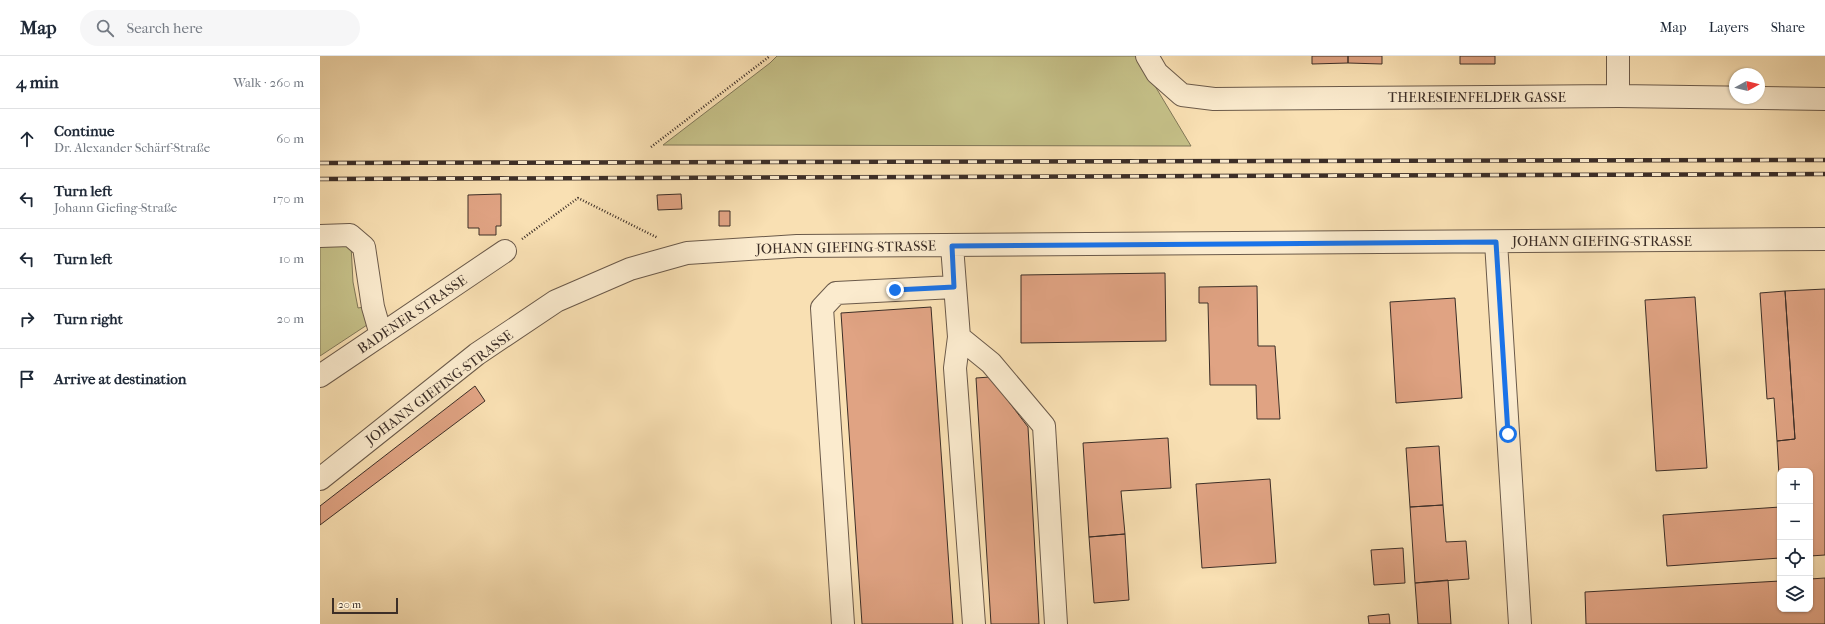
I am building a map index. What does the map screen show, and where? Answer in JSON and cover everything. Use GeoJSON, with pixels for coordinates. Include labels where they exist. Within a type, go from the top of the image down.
{"type":"FeatureCollection","features":[{"type":"Feature","properties":{"kind":"street","name":"THERESIENFELDER GASSE"},"geometry":{"type":"LineString","coordinates":[[1147,56],[1158,73],[1182,95],[1214,99],[1618,96],[1825,99]]}},
{"type":"Feature","properties":{"kind":"street"},"geometry":{"type":"LineString","coordinates":[[1618,56],[1618,96]]}},
{"type":"Feature","properties":{"kind":"street"},"geometry":{"type":"LineString","coordinates":[[320,236],[350,236],[364,247],[373,307],[381,335]]}},
{"type":"Feature","properties":{"kind":"street","name":"JOHANN GIEFING-STRASSE"},"geometry":{"type":"LineString","coordinates":[[320,479],[477,354],[556,301],[630,268],[687,253],[797,246],[1825,239]]}},
{"type":"Feature","properties":{"kind":"street"},"geometry":{"type":"LineString","coordinates":[[1496,242],[1520,624]]}},
{"type":"Feature","properties":{"kind":"street"},"geometry":{"type":"LineString","coordinates":[[952,246],[959,337],[955,368],[974,624]]}},
{"type":"Feature","properties":{"kind":"street","name":"BADENER STRASSE"},"geometry":{"type":"LineString","coordinates":[[320,376],[505,251]]}},
{"type":"Feature","properties":{"kind":"street"},"geometry":{"type":"LineString","coordinates":[[843,624],[822,308],[836,293],[954,287]]}},
{"type":"Feature","properties":{"kind":"street"},"geometry":{"type":"LineString","coordinates":[[959,337],[991,363],[1044,426],[1056,624]]}},
{"type":"Feature","properties":{"kind":"path"},"geometry":{"type":"LineString","coordinates":[[651,147],[770,56]]}},
{"type":"Feature","properties":{"kind":"path"},"geometry":{"type":"LineString","coordinates":[[505,251],[578,198],[687,253]]}},
{"type":"Feature","properties":{"kind":"shaded area"},"geometry":{"type":"Polygon","coordinates":[[[777,56],[1137,56],[1191,146],[663,145],[770,63],[777,56]]]}},
{"type":"Feature","properties":{"kind":"shaded area"},"geometry":{"type":"Polygon","coordinates":[[[351,245],[353,282],[358,308],[364,307],[367,325],[320,356],[320,246],[351,245]]]}},
{"type":"Feature","properties":{"kind":"building"},"geometry":{"type":"Polygon","coordinates":[[[1312,56],[1348,56],[1348,63],[1312,64],[1312,56]]]}},
{"type":"Feature","properties":{"kind":"building"},"geometry":{"type":"Polygon","coordinates":[[[1348,56],[1382,56],[1382,64],[1348,63],[1348,56]]]}},
{"type":"Feature","properties":{"kind":"building"},"geometry":{"type":"Polygon","coordinates":[[[1460,56],[1495,56],[1495,64],[1460,64],[1460,56]]]}},
{"type":"Feature","properties":{"kind":"building"},"geometry":{"type":"Polygon","coordinates":[[[501,194],[501,226],[496,226],[496,235],[479,235],[479,228],[468,228],[468,195],[501,194]]]}},
{"type":"Feature","properties":{"kind":"building"},"geometry":{"type":"Polygon","coordinates":[[[681,194],[682,209],[658,210],[657,195],[681,194]]]}},
{"type":"Feature","properties":{"kind":"building"},"geometry":{"type":"Polygon","coordinates":[[[719,211],[730,211],[730,226],[719,226],[719,211]]]}},
{"type":"Feature","properties":{"kind":"building"},"geometry":{"type":"Polygon","coordinates":[[[1165,273],[1166,341],[1021,343],[1021,275],[1165,273]]]}},
{"type":"Feature","properties":{"kind":"building"},"geometry":{"type":"Polygon","coordinates":[[[1257,286],[1258,346],[1275,346],[1280,419],[1257,419],[1256,385],[1210,385],[1208,303],[1199,303],[1199,287],[1257,286]]]}},
{"type":"Feature","properties":{"kind":"building"},"geometry":{"type":"Polygon","coordinates":[[[1825,289],[1825,555],[1813,556],[1813,468],[1779,468],[1777,441],[1795,439],[1785,291],[1825,289]]]}},
{"type":"Feature","properties":{"kind":"building"},"geometry":{"type":"Polygon","coordinates":[[[1785,291],[1795,439],[1777,441],[1774,398],[1767,399],[1760,293],[1785,291]]]}},
{"type":"Feature","properties":{"kind":"building"},"geometry":{"type":"Polygon","coordinates":[[[1695,297],[1707,468],[1656,471],[1645,300],[1695,297]]]}},
{"type":"Feature","properties":{"kind":"building"},"geometry":{"type":"Polygon","coordinates":[[[1455,298],[1462,398],[1396,403],[1390,302],[1455,298]]]}},
{"type":"Feature","properties":{"kind":"building"},"geometry":{"type":"Polygon","coordinates":[[[931,307],[953,624],[862,624],[841,313],[931,307]]]}},
{"type":"Feature","properties":{"kind":"building"},"geometry":{"type":"Polygon","coordinates":[[[990,377],[1028,427],[1039,624],[991,624],[976,378],[990,377]]]}},
{"type":"Feature","properties":{"kind":"building"},"geometry":{"type":"Polygon","coordinates":[[[475,386],[485,401],[320,525],[320,506],[475,386]]]}},
{"type":"Feature","properties":{"kind":"building"},"geometry":{"type":"Polygon","coordinates":[[[1168,438],[1171,488],[1121,491],[1125,534],[1089,537],[1083,443],[1168,438]]]}},
{"type":"Feature","properties":{"kind":"building"},"geometry":{"type":"Polygon","coordinates":[[[1439,446],[1443,505],[1410,507],[1406,448],[1439,446]]]}},
{"type":"Feature","properties":{"kind":"building"},"geometry":{"type":"Polygon","coordinates":[[[1270,479],[1276,563],[1202,568],[1196,484],[1270,479]]]}},
{"type":"Feature","properties":{"kind":"building"},"geometry":{"type":"Polygon","coordinates":[[[1443,505],[1446,542],[1466,541],[1469,579],[1415,583],[1410,507],[1443,505]]]}},
{"type":"Feature","properties":{"kind":"building"},"geometry":{"type":"Polygon","coordinates":[[[1777,507],[1777,558],[1667,566],[1663,515],[1777,507]]]}},
{"type":"Feature","properties":{"kind":"building"},"geometry":{"type":"Polygon","coordinates":[[[1125,534],[1129,600],[1094,603],[1089,537],[1125,534]]]}},
{"type":"Feature","properties":{"kind":"building"},"geometry":{"type":"Polygon","coordinates":[[[1403,548],[1405,583],[1374,585],[1371,550],[1403,548]]]}},
{"type":"Feature","properties":{"kind":"building"},"geometry":{"type":"Polygon","coordinates":[[[1825,578],[1825,624],[1586,624],[1585,592],[1777,581],[1777,612],[1813,612],[1813,579],[1825,578]]]}},
{"type":"Feature","properties":{"kind":"building"},"geometry":{"type":"Polygon","coordinates":[[[1448,580],[1451,624],[1418,624],[1415,583],[1448,580]]]}},
{"type":"Feature","properties":{"kind":"building"},"geometry":{"type":"Polygon","coordinates":[[[1389,614],[1390,624],[1369,624],[1368,616],[1389,614]]]}},
{"type":"Feature","properties":{"kind":"railway"},"geometry":{"type":"LineString","coordinates":[[320,163],[1825,160]]}},
{"type":"Feature","properties":{"kind":"railway"},"geometry":{"type":"LineString","coordinates":[[320,179],[1825,174]]}},
{"type":"Feature","properties":{"kind":"route"},"geometry":{"type":"LineString","coordinates":[[895,290],[954,287],[952,246],[1496,242],[1508,434]]}}]}
